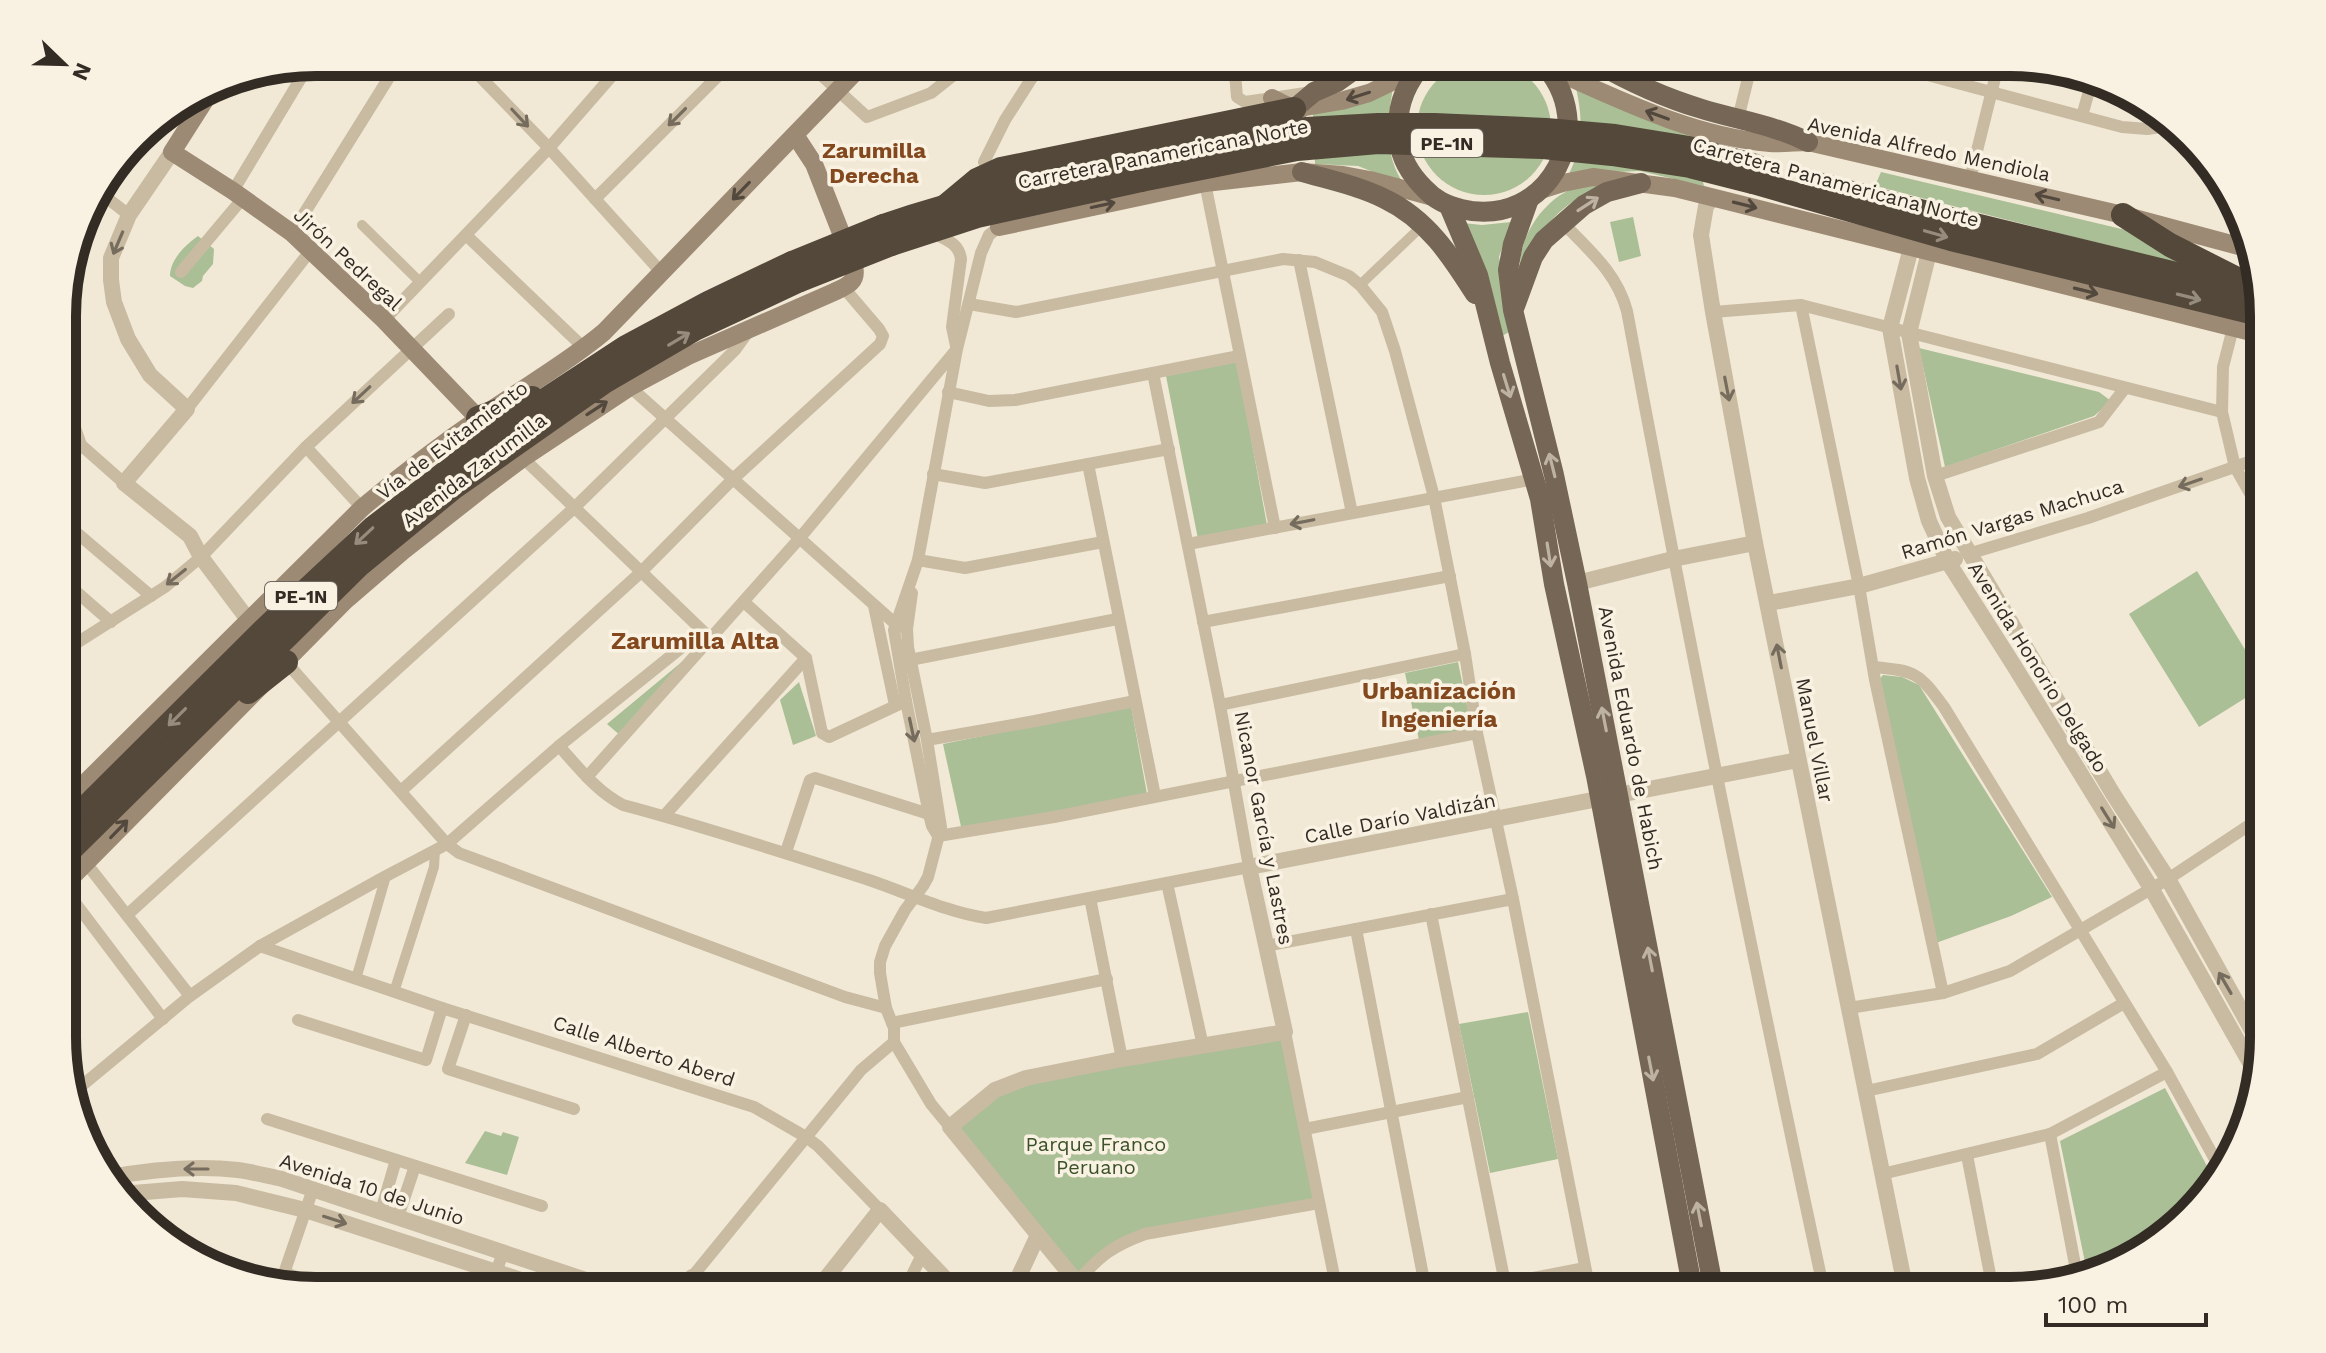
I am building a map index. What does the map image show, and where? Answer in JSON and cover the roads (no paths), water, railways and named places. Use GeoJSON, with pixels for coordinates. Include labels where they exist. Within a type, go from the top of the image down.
{"type":"FeatureCollection","features":[{"type":"Feature","properties":{"kind":"highway"},"geometry":{"type":"LineString","coordinates":[[947,205],[977,180],[1001,169],[1294,109]]}},
{"type":"Feature","properties":{"kind":"highway","name":"Carretera Panamericana Norte"},"geometry":{"type":"LineString","coordinates":[[947,205],[997,191],[1297,149],[1378,142],[1543,147],[1755,174],[2248,290]]}},
{"type":"Feature","properties":{"kind":"highway","name":"Carretera Panamericana Norte"},"geometry":{"type":"LineString","coordinates":[[928,234],[977,216],[1143,169]]}},
{"type":"Feature","properties":{"kind":"highway","name":"Carretera Panamericana Norte"},"geometry":{"type":"LineString","coordinates":[[1755,174],[1951,239],[2249,312]]}},
{"type":"Feature","properties":{"kind":"highway","name":"Vía de Evitamiento"},"geometry":{"type":"LineString","coordinates":[[76,809],[373,528],[513,421],[604,382],[796,272],[887,235],[947,205]]}},
{"type":"Feature","properties":{"kind":"highway"},"geometry":{"type":"LineString","coordinates":[[2123,215],[2170,245],[2247,286]]}},
{"type":"Feature","properties":{"kind":"highway"},"geometry":{"type":"LineString","coordinates":[[928,234],[953,237],[999,227]]}},
{"type":"Feature","properties":{"kind":"highway","name":"Vía de Evitamiento"},"geometry":{"type":"LineString","coordinates":[[887,235],[928,234]]}},
{"type":"Feature","properties":{"kind":"highway"},"geometry":{"type":"LineString","coordinates":[[478,418],[515,403],[563,399],[551,430],[487,485]]}},
{"type":"Feature","properties":{"kind":"highway","name":"Vía de Evitamiento"},"geometry":{"type":"LineString","coordinates":[[76,858],[169,751],[359,565],[563,399]]}},
{"type":"Feature","properties":{"kind":"highway"},"geometry":{"type":"LineString","coordinates":[[169,751],[205,727],[286,662]]}},
{"type":"Feature","properties":{"kind":"highway"},"geometry":{"type":"LineString","coordinates":[[76,805],[103,766]]}},
{"type":"Feature","properties":{"kind":"main road"},"geometry":{"type":"LineString","coordinates":[[1294,109],[1314,92],[1345,76]]}},
{"type":"Feature","properties":{"kind":"main road"},"geometry":{"type":"LineString","coordinates":[[1294,109],[1355,97],[1397,76]]}},
{"type":"Feature","properties":{"kind":"main road","name":"Avenida Eduardo de Habich"},"geometry":{"type":"LineString","coordinates":[[1414,76],[1403,95],[1397,123],[1400,151],[1413,177],[1441,202],[1478,275],[1535,479],[1554,584],[1610,798],[1711,1276]]}},
{"type":"Feature","properties":{"kind":"main road","name":"Avenida Eduardo de Habich"},"geometry":{"type":"LineString","coordinates":[[1552,76],[1561,90],[1568,116],[1567,143],[1558,169],[1535,194],[1513,244],[1508,270],[1513,310],[1577,583],[1691,1276]]}},
{"type":"Feature","properties":{"kind":"main road"},"geometry":{"type":"LineString","coordinates":[[1570,76],[1671,121],[1783,130],[1808,142]]}},
{"type":"Feature","properties":{"kind":"main road"},"geometry":{"type":"LineString","coordinates":[[1622,76],[1699,108],[1735,128]]}},
{"type":"Feature","properties":{"kind":"main road","name":"Avenida Zarumilla"},"geometry":{"type":"LineString","coordinates":[[103,766],[362,508],[478,418],[604,332],[851,77]]}},
{"type":"Feature","properties":{"kind":"main road"},"geometry":{"type":"LineString","coordinates":[[1272,98],[1294,109],[1308,132],[1307,160],[1302,172]]}},
{"type":"Feature","properties":{"kind":"main road"},"geometry":{"type":"LineString","coordinates":[[172,152],[202,105]]}},
{"type":"Feature","properties":{"kind":"main road"},"geometry":{"type":"LineString","coordinates":[[1713,197],[1709,178],[1711,165],[1715,153],[1735,128]]}},
{"type":"Feature","properties":{"kind":"main road"},"geometry":{"type":"LineString","coordinates":[[795,135],[814,164],[854,266],[854,279],[844,288]]}},
{"type":"Feature","properties":{"kind":"main road","name":"Avenida Alfredo Mendiola"},"geometry":{"type":"LineString","coordinates":[[1808,142],[2123,215],[2239,246]]}},
{"type":"Feature","properties":{"kind":"main road","name":"Jirón Pedregal"},"geometry":{"type":"LineString","coordinates":[[172,152],[292,233],[414,346],[478,418]]}},
{"type":"Feature","properties":{"kind":"main road"},"geometry":{"type":"LineString","coordinates":[[1302,172],[1388,200],[1423,225],[1453,259],[1488,314]]}},
{"type":"Feature","properties":{"kind":"main road"},"geometry":{"type":"LineString","coordinates":[[999,227],[1205,183],[1302,172],[1370,180],[1476,212],[1504,210],[1563,183],[1593,177],[1713,197],[2249,332]]}},
{"type":"Feature","properties":{"kind":"main road"},"geometry":{"type":"LineString","coordinates":[[1513,310],[1533,257],[1544,240],[1584,205],[1607,192],[1641,183]]}},
{"type":"Feature","properties":{"kind":"main road","name":"Avenida Zarumilla"},"geometry":{"type":"LineString","coordinates":[[76,858],[286,662],[345,601],[523,458],[630,387],[688,356],[844,288]]}},
{"type":"Feature","properties":{"kind":"main road"},"geometry":{"type":"LineString","coordinates":[[1497,350],[1506,336],[1511,335],[1522,342]]}},
{"type":"Feature","properties":{"kind":"street"},"geometry":{"type":"LineString","coordinates":[[1235,76],[1237,97],[1245,102],[1314,92]]}},
{"type":"Feature","properties":{"kind":"street"},"geometry":{"type":"LineString","coordinates":[[1735,128],[1748,76]]}},
{"type":"Feature","properties":{"kind":"street"},"geometry":{"type":"LineString","coordinates":[[1931,76],[2122,127],[2158,128]]}},
{"type":"Feature","properties":{"kind":"street"},"geometry":{"type":"LineString","coordinates":[[1970,179],[1995,76]]}},
{"type":"Feature","properties":{"kind":"street"},"geometry":{"type":"LineString","coordinates":[[181,272],[238,195],[302,77]]}},
{"type":"Feature","properties":{"kind":"street"},"geometry":{"type":"LineString","coordinates":[[292,233],[389,77]]}},
{"type":"Feature","properties":{"kind":"street"},"geometry":{"type":"LineString","coordinates":[[481,77],[662,273]]}},
{"type":"Feature","properties":{"kind":"street"},"geometry":{"type":"LineString","coordinates":[[384,320],[549,148],[611,77]]}},
{"type":"Feature","properties":{"kind":"street"},"geometry":{"type":"LineString","coordinates":[[595,199],[717,77]]}},
{"type":"Feature","properties":{"kind":"street"},"geometry":{"type":"LineString","coordinates":[[823,77],[867,117],[931,93],[952,77]]}},
{"type":"Feature","properties":{"kind":"street"},"geometry":{"type":"LineString","coordinates":[[984,162],[1005,120],[1033,77]]}},
{"type":"Feature","properties":{"kind":"street"},"geometry":{"type":"LineString","coordinates":[[2082,116],[2089,90]]}},
{"type":"Feature","properties":{"kind":"street"},"geometry":{"type":"LineString","coordinates":[[172,152],[129,215],[111,258],[114,302],[128,339],[150,375],[187,409]]}},
{"type":"Feature","properties":{"kind":"street"},"geometry":{"type":"LineString","coordinates":[[1205,183],[1275,528]]}},
{"type":"Feature","properties":{"kind":"street","name":"Manuel Villar"},"geometry":{"type":"LineString","coordinates":[[1713,197],[1706,206],[1701,235],[1713,312],[1755,543],[1903,1276]]}},
{"type":"Feature","properties":{"kind":"street"},"geometry":{"type":"LineString","coordinates":[[107,198],[129,215]]}},
{"type":"Feature","properties":{"kind":"street"},"geometry":{"type":"LineString","coordinates":[[1563,223],[1610,271],[1623,293],[1673,559],[1821,1276]]}},
{"type":"Feature","properties":{"kind":"street"},"geometry":{"type":"LineString","coordinates":[[362,225],[420,282]]}},
{"type":"Feature","properties":{"kind":"street"},"geometry":{"type":"LineString","coordinates":[[1360,285],[1423,225]]}},
{"type":"Feature","properties":{"kind":"street"},"geometry":{"type":"LineString","coordinates":[[901,703],[895,624],[918,560],[948,392],[983,244],[999,227]]}},
{"type":"Feature","properties":{"kind":"street"},"geometry":{"type":"LineString","coordinates":[[928,234],[955,245],[960,252],[952,327],[957,349]]}},
{"type":"Feature","properties":{"kind":"street"},"geometry":{"type":"LineString","coordinates":[[466,235],[584,348]]}},
{"type":"Feature","properties":{"kind":"street"},"geometry":{"type":"LineString","coordinates":[[124,483],[187,409],[311,250]]}},
{"type":"Feature","properties":{"kind":"street","name":"Avenida Honorio Delgado"},"geometry":{"type":"LineString","coordinates":[[1920,250],[1890,328],[1917,478],[1929,521],[1948,562],[2151,888],[2248,1059]]}},
{"type":"Feature","properties":{"kind":"street","name":"Avenida Honorio Delgado"},"geometry":{"type":"LineString","coordinates":[[1920,250],[1909,333],[1935,476],[1948,517],[2113,794],[2168,879],[2249,1025]]}},
{"type":"Feature","properties":{"kind":"street"},"geometry":{"type":"LineString","coordinates":[[969,304],[1016,312],[1283,259],[1315,262],[1349,276],[1377,305],[1388,329],[1434,497],[1477,733],[1513,899],[1587,1276]]}},
{"type":"Feature","properties":{"kind":"street"},"geometry":{"type":"LineString","coordinates":[[1299,260],[1352,513]]}},
{"type":"Feature","properties":{"kind":"street"},"geometry":{"type":"LineString","coordinates":[[401,791],[640,573],[733,479],[880,344],[883,336],[879,329],[844,288]]}},
{"type":"Feature","properties":{"kind":"street"},"geometry":{"type":"LineString","coordinates":[[1801,305],[1873,667],[1943,993]]}},
{"type":"Feature","properties":{"kind":"street"},"geometry":{"type":"LineString","coordinates":[[1713,312],[1801,305],[2222,412]]}},
{"type":"Feature","properties":{"kind":"street"},"geometry":{"type":"LineString","coordinates":[[76,644],[151,596],[201,557],[306,447],[449,314]]}},
{"type":"Feature","properties":{"kind":"street"},"geometry":{"type":"LineString","coordinates":[[127,915],[574,508],[735,350],[751,328]]}},
{"type":"Feature","properties":{"kind":"street"},"geometry":{"type":"LineString","coordinates":[[2233,328],[2223,367],[2222,412],[2235,467],[2249,492]]}},
{"type":"Feature","properties":{"kind":"street"},"geometry":{"type":"LineString","coordinates":[[81,1086],[190,996],[260,946],[441,847],[559,746],[706,635],[744,602],[957,349]]}},
{"type":"Feature","properties":{"kind":"street"},"geometry":{"type":"LineString","coordinates":[[948,392],[989,401],[1015,400],[1239,356]]}},
{"type":"Feature","properties":{"kind":"street","name":"Nicanor García y Lastres"},"geometry":{"type":"LineString","coordinates":[[1153,373],[1220,705],[1249,867],[1334,1276]]}},
{"type":"Feature","properties":{"kind":"street"},"geometry":{"type":"LineString","coordinates":[[630,387],[907,633]]}},
{"type":"Feature","properties":{"kind":"street"},"geometry":{"type":"LineString","coordinates":[[1935,476],[2099,422],[2125,388]]}},
{"type":"Feature","properties":{"kind":"street"},"geometry":{"type":"LineString","coordinates":[[76,431],[81,445],[190,536],[201,557],[249,621]]}},
{"type":"Feature","properties":{"kind":"street"},"geometry":{"type":"LineString","coordinates":[[76,451],[81,445]]}},
{"type":"Feature","properties":{"kind":"street"},"geometry":{"type":"LineString","coordinates":[[306,447],[362,508]]}},
{"type":"Feature","properties":{"kind":"street"},"geometry":{"type":"LineString","coordinates":[[933,474],[985,483],[1169,449]]}},
{"type":"Feature","properties":{"kind":"street"},"geometry":{"type":"LineString","coordinates":[[523,458],[706,635]]}},
{"type":"Feature","properties":{"kind":"street","name":"Ramón Vargas Machuca"},"geometry":{"type":"LineString","coordinates":[[1769,603],[1859,586],[1948,562],[2249,462]]}},
{"type":"Feature","properties":{"kind":"street"},"geometry":{"type":"LineString","coordinates":[[1088,464],[1155,796]]}},
{"type":"Feature","properties":{"kind":"street"},"geometry":{"type":"LineString","coordinates":[[1188,544],[1535,479]]}},
{"type":"Feature","properties":{"kind":"street"},"geometry":{"type":"LineString","coordinates":[[76,532],[151,596]]}},
{"type":"Feature","properties":{"kind":"street"},"geometry":{"type":"LineString","coordinates":[[918,560],[965,568],[1103,542]]}},
{"type":"Feature","properties":{"kind":"street"},"geometry":{"type":"LineString","coordinates":[[1577,583],[1755,543]]}},
{"type":"Feature","properties":{"kind":"street"},"geometry":{"type":"LineString","coordinates":[[914,574],[907,633],[910,660],[941,816],[932,866],[885,946],[880,962],[886,1008],[892,1023],[894,1042],[931,1104],[1072,1277]]}},
{"type":"Feature","properties":{"kind":"street"},"geometry":{"type":"LineString","coordinates":[[1203,622],[1450,576]]}},
{"type":"Feature","properties":{"kind":"street"},"geometry":{"type":"LineString","coordinates":[[76,591],[111,622]]}},
{"type":"Feature","properties":{"kind":"street"},"geometry":{"type":"LineString","coordinates":[[744,602],[806,658],[825,736],[829,737],[901,703]]}},
{"type":"Feature","properties":{"kind":"street"},"geometry":{"type":"LineString","coordinates":[[874,606],[932,826],[938,836]]}},
{"type":"Feature","properties":{"kind":"street"},"geometry":{"type":"LineString","coordinates":[[910,660],[1117,619]]}},
{"type":"Feature","properties":{"kind":"street"},"geometry":{"type":"LineString","coordinates":[[587,777],[706,635]]}},
{"type":"Feature","properties":{"kind":"street"},"geometry":{"type":"LineString","coordinates":[[1220,705],[1465,654]]}},
{"type":"Feature","properties":{"kind":"street"},"geometry":{"type":"LineString","coordinates":[[664,816],[806,658]]}},
{"type":"Feature","properties":{"kind":"street"},"geometry":{"type":"LineString","coordinates":[[286,662],[401,791],[441,847],[845,997],[886,1008]]}},
{"type":"Feature","properties":{"kind":"street"},"geometry":{"type":"LineString","coordinates":[[1873,667],[1909,671],[1927,684],[1950,717],[2167,1072],[2216,1160]]}},
{"type":"Feature","properties":{"kind":"street"},"geometry":{"type":"LineString","coordinates":[[927,740],[1135,701]]}},
{"type":"Feature","properties":{"kind":"street"},"geometry":{"type":"LineString","coordinates":[[938,836],[1054,817],[1477,733]]}},
{"type":"Feature","properties":{"kind":"street","name":"Calle Darío Valdizán"},"geometry":{"type":"LineString","coordinates":[[559,746],[587,777],[618,803],[786,852],[958,913],[986,918],[1798,760]]}},
{"type":"Feature","properties":{"kind":"street"},"geometry":{"type":"LineString","coordinates":[[786,852],[810,780],[815,778],[929,814]]}},
{"type":"Feature","properties":{"kind":"street"},"geometry":{"type":"LineString","coordinates":[[1849,1008],[1943,993],[2010,971],[2168,879],[2249,825]]}},
{"type":"Feature","properties":{"kind":"street"},"geometry":{"type":"LineString","coordinates":[[394,992],[441,847]]}},
{"type":"Feature","properties":{"kind":"street"},"geometry":{"type":"LineString","coordinates":[[76,860],[127,915],[190,996]]}},
{"type":"Feature","properties":{"kind":"street"},"geometry":{"type":"LineString","coordinates":[[356,979],[386,876]]}},
{"type":"Feature","properties":{"kind":"street"},"geometry":{"type":"LineString","coordinates":[[1167,883],[1203,1046]]}},
{"type":"Feature","properties":{"kind":"street"},"geometry":{"type":"LineString","coordinates":[[1090,898],[1122,1059]]}},
{"type":"Feature","properties":{"kind":"street"},"geometry":{"type":"LineString","coordinates":[[1266,946],[1513,899]]}},
{"type":"Feature","properties":{"kind":"street"},"geometry":{"type":"LineString","coordinates":[[76,902],[163,1019]]}},
{"type":"Feature","properties":{"kind":"street"},"geometry":{"type":"LineString","coordinates":[[1431,914],[1504,1276]]}},
{"type":"Feature","properties":{"kind":"street"},"geometry":{"type":"LineString","coordinates":[[1356,929],[1423,1276]]}},
{"type":"Feature","properties":{"kind":"street","name":"Calle Alberto Aberd"},"geometry":{"type":"LineString","coordinates":[[260,946],[442,1008],[754,1107],[806,1137],[943,1277]]}},
{"type":"Feature","properties":{"kind":"street"},"geometry":{"type":"LineString","coordinates":[[892,1023],[1107,979]]}},
{"type":"Feature","properties":{"kind":"street"},"geometry":{"type":"LineString","coordinates":[[1866,1091],[2037,1054],[2124,1003]]}},
{"type":"Feature","properties":{"kind":"street"},"geometry":{"type":"LineString","coordinates":[[298,1020],[426,1060],[442,1008]]}},
{"type":"Feature","properties":{"kind":"street"},"geometry":{"type":"LineString","coordinates":[[466,1015],[448,1069],[574,1109]]}},
{"type":"Feature","properties":{"kind":"street"},"geometry":{"type":"LineString","coordinates":[[950,1127],[995,1090],[1015,1081],[1122,1059],[1285,1032]]}},
{"type":"Feature","properties":{"kind":"street"},"geometry":{"type":"LineString","coordinates":[[694,1277],[861,1070],[894,1042]]}},
{"type":"Feature","properties":{"kind":"street"},"geometry":{"type":"LineString","coordinates":[[1882,1174],[2050,1134],[2167,1072]]}},
{"type":"Feature","properties":{"kind":"street"},"geometry":{"type":"LineString","coordinates":[[1305,1129],[1468,1097]]}},
{"type":"Feature","properties":{"kind":"street"},"geometry":{"type":"LineString","coordinates":[[267,1119],[542,1206]]}},
{"type":"Feature","properties":{"kind":"street"},"geometry":{"type":"LineString","coordinates":[[2050,1134],[2076,1268]]}},
{"type":"Feature","properties":{"kind":"street"},"geometry":{"type":"LineString","coordinates":[[1967,1155],[1990,1276]]}},
{"type":"Feature","properties":{"kind":"street"},"geometry":{"type":"LineString","coordinates":[[381,1211],[396,1160]]}},
{"type":"Feature","properties":{"kind":"street"},"geometry":{"type":"LineString","coordinates":[[398,1217],[415,1166]]}},
{"type":"Feature","properties":{"kind":"street","name":"Avenida 10 de Junio"},"geometry":{"type":"LineString","coordinates":[[120,1175],[170,1169],[239,1170],[282,1179],[577,1277]]}},
{"type":"Feature","properties":{"kind":"street"},"geometry":{"type":"LineString","coordinates":[[236,1193],[239,1170]]}},
{"type":"Feature","properties":{"kind":"street","name":"Avenida 10 de Junio"},"geometry":{"type":"LineString","coordinates":[[134,1193],[182,1189],[236,1193],[305,1210],[511,1277]]}},
{"type":"Feature","properties":{"kind":"street"},"geometry":{"type":"LineString","coordinates":[[284,1275],[313,1189]]}},
{"type":"Feature","properties":{"kind":"street"},"geometry":{"type":"LineString","coordinates":[[1086,1277],[1097,1259],[1118,1244],[1145,1234],[1319,1203]]}},
{"type":"Feature","properties":{"kind":"street"},"geometry":{"type":"LineString","coordinates":[[827,1277],[880,1210]]}},
{"type":"Feature","properties":{"kind":"street"},"geometry":{"type":"LineString","coordinates":[[1019,1277],[1038,1235]]}},
{"type":"Feature","properties":{"kind":"street"},"geometry":{"type":"LineString","coordinates":[[494,1277],[503,1252]]}},
{"type":"Feature","properties":{"kind":"street"},"geometry":{"type":"LineString","coordinates":[[911,1277],[922,1255]]}},
{"type":"Feature","properties":{"kind":"street"},"geometry":{"type":"LineString","coordinates":[[1541,1276],[1585,1268]]}},
{"type":"Feature","properties":{"kind":"district","name":"Zarumilla Derecha"},"geometry":{"type":"Point","coordinates":[874,162]}},
{"type":"Feature","properties":{"kind":"district","name":"Zarumilla Alta"},"geometry":{"type":"Point","coordinates":[695,641]}},
{"type":"Feature","properties":{"kind":"district","name":"Urbanización Ingeniería"},"geometry":{"type":"Point","coordinates":[1439,705]}},
{"type":"Feature","properties":{"kind":"park label","name":"Parque Franco Peruano"},"geometry":{"type":"Point","coordinates":[1096,1156]}}]}
